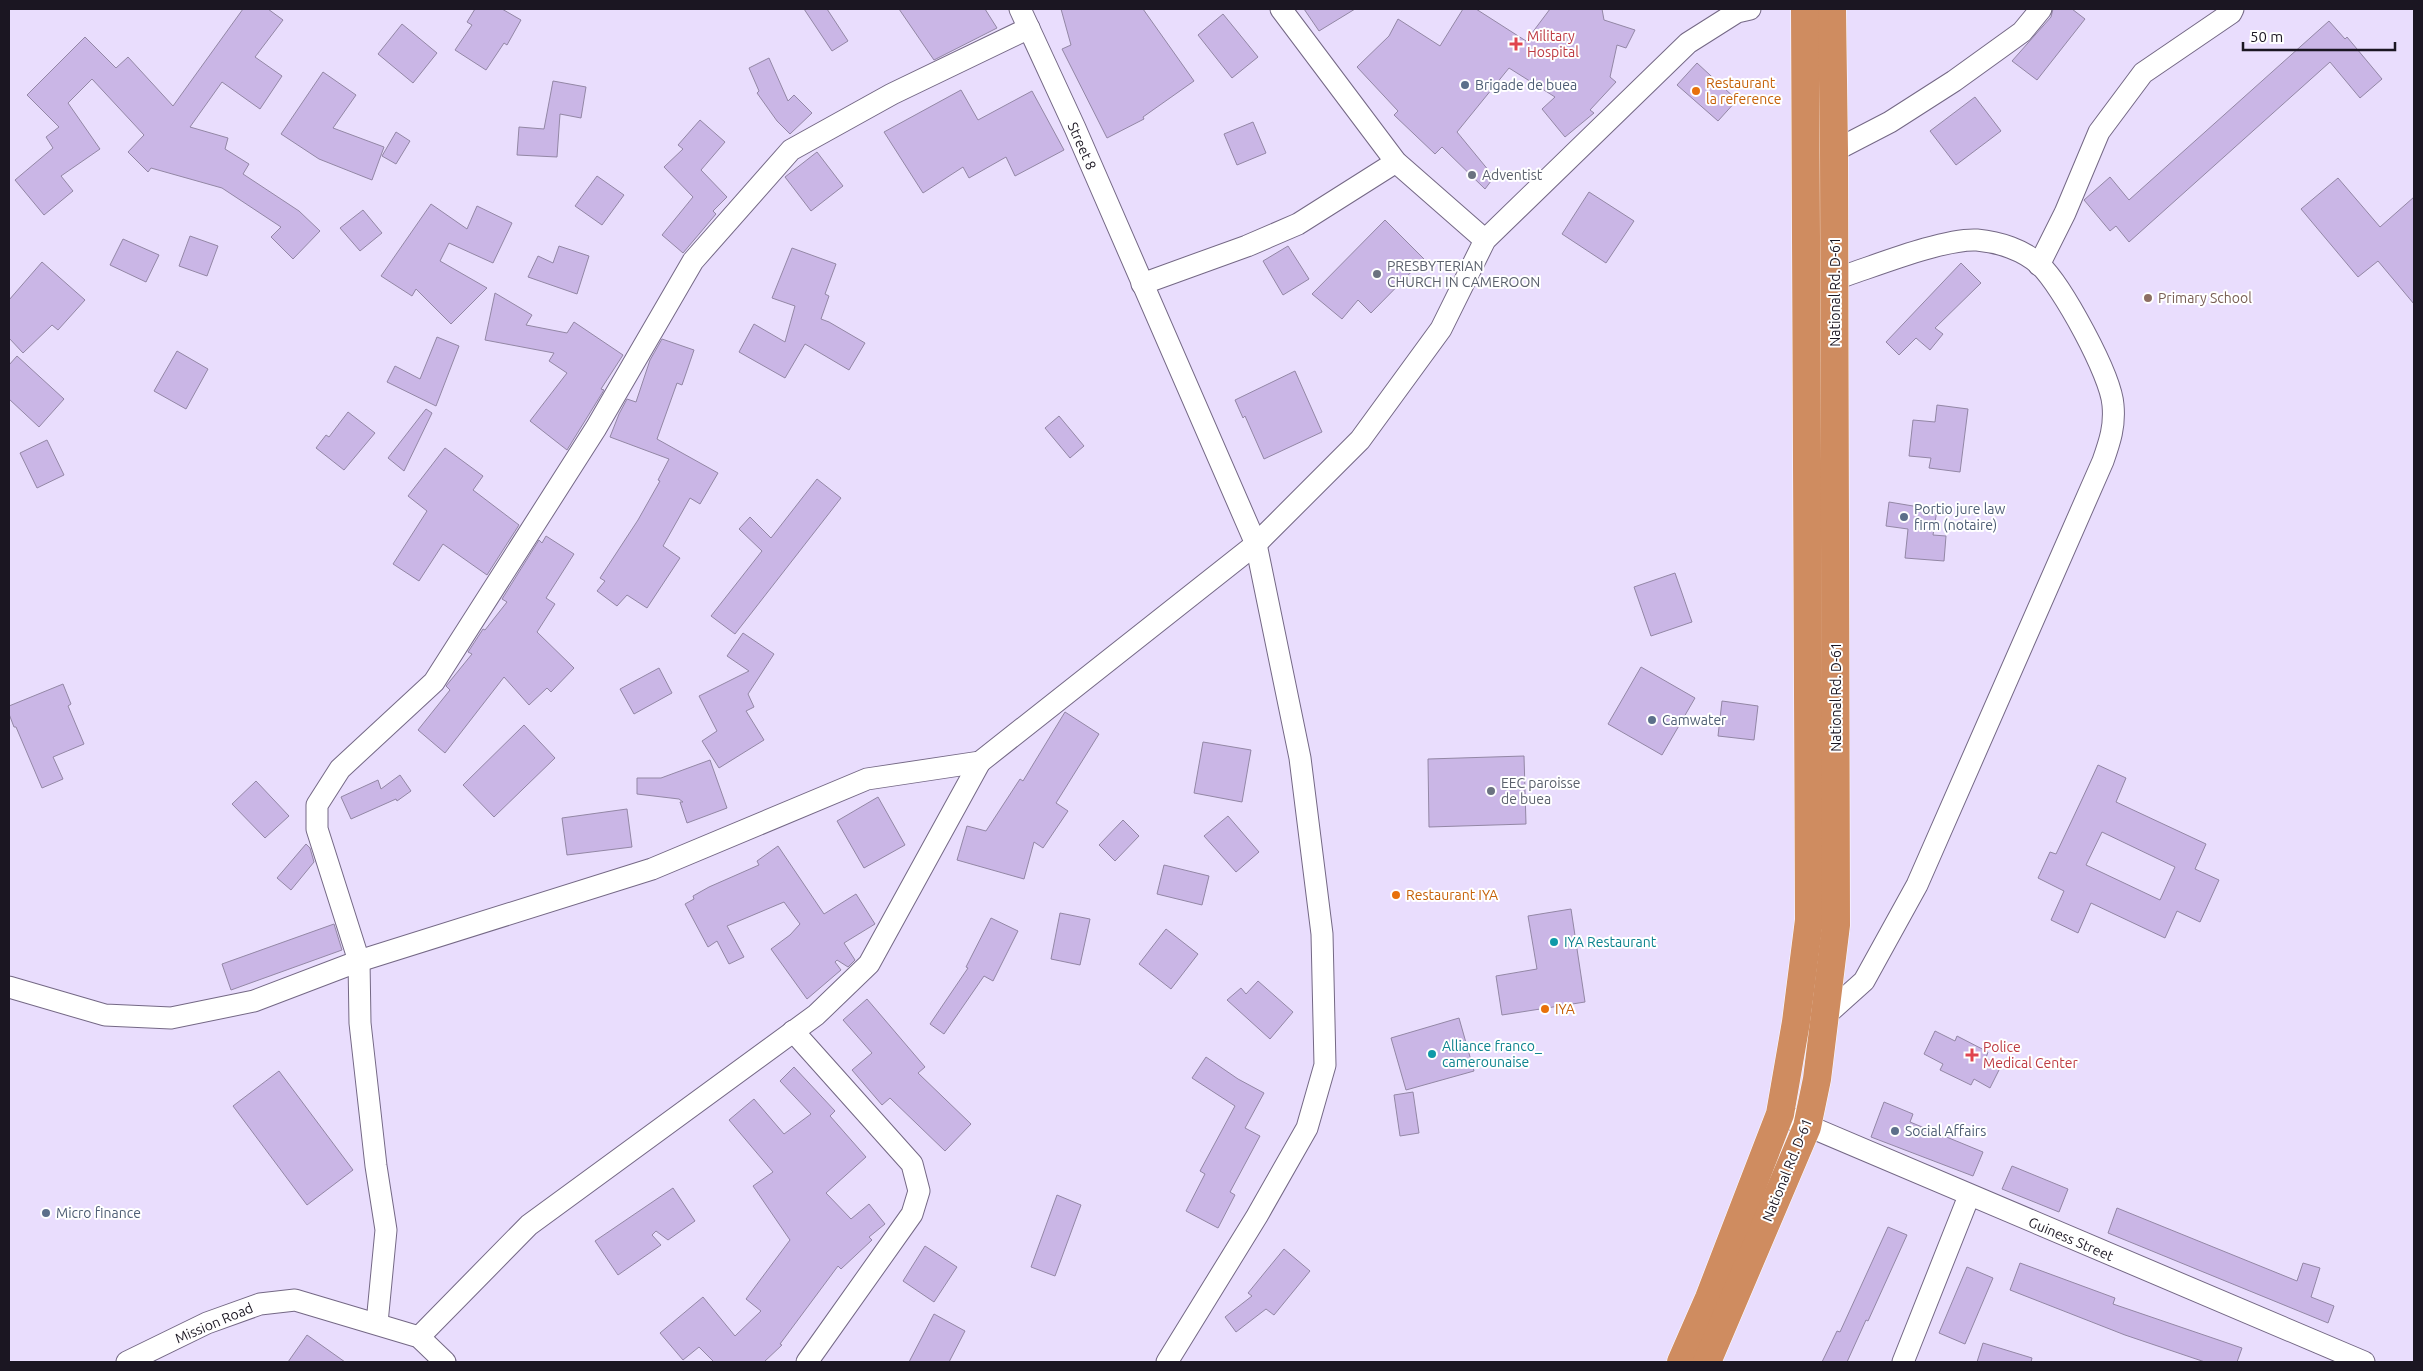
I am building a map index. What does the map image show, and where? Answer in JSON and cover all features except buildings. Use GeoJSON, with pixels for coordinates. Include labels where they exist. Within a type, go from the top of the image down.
{"type":"FeatureCollection","features":[{"type":"Feature","properties":{"kind":"highway","name":"National Rd. D-61"},"geometry":{"type":"LineString","coordinates":[[1680,1362],[1709,1298],[1780,1114],[1794,1031],[1809,920],[1805,9]]}},
{"type":"Feature","properties":{"kind":"highway","name":"National Rd. D-61"},"geometry":{"type":"LineString","coordinates":[[1707,1362],[1807,1127],[1826,1015],[1836,926],[1835,280],[1832,9]]}},
{"type":"Feature","properties":{"kind":"street"},"geometry":{"type":"LineString","coordinates":[[1281,9],[1396,162],[1485,240]]}},
{"type":"Feature","properties":{"kind":"street"},"geometry":{"type":"LineString","coordinates":[[1715,9],[1743,10]]}},
{"type":"Feature","properties":{"kind":"street"},"geometry":{"type":"LineString","coordinates":[[1834,151],[1890,122],[1954,82],[2022,32],[2042,9]]}},
{"type":"Feature","properties":{"kind":"street"},"geometry":{"type":"LineString","coordinates":[[2039,265],[2065,213],[2099,132],[2143,73],[2231,13],[2233,9]]}},
{"type":"Feature","properties":{"kind":"street"},"geometry":{"type":"LineString","coordinates":[[444,1362],[419,1337],[529,1225],[816,1015],[869,964],[980,762],[1256,544],[1360,440],[1441,329],[1485,240],[1688,43],[1743,10]]}},
{"type":"Feature","properties":{"kind":"street"},"geometry":{"type":"LineString","coordinates":[[377,1323],[386,1230],[376,1166],[360,1023],[359,961],[317,829],[317,805],[340,769],[434,682],[596,428],[693,261],[791,150],[1025,18]]}},
{"type":"Feature","properties":{"kind":"street","name":"Street 8"},"geometry":{"type":"LineString","coordinates":[[1025,18],[1256,544],[1300,758],[1322,934],[1326,1065],[1307,1128],[1257,1216],[1167,1362]]}},
{"type":"Feature","properties":{"kind":"street"},"geometry":{"type":"LineString","coordinates":[[1142,284],[1247,246],[1298,224],[1396,162]]}},
{"type":"Feature","properties":{"kind":"street"},"geometry":{"type":"LineString","coordinates":[[1826,1015],[1864,980],[1917,885],[2104,461],[2114,429],[2113,403],[2102,366],[2056,285],[2039,265],[2008,246],[1976,240],[1944,244],[1835,280]]}},
{"type":"Feature","properties":{"kind":"street"},"geometry":{"type":"LineString","coordinates":[[9,987],[105,1014],[171,1018],[254,1001],[359,961],[652,868],[868,779],[980,762]]}},
{"type":"Feature","properties":{"kind":"street"},"geometry":{"type":"LineString","coordinates":[[793,1031],[912,1164],[919,1191],[912,1214],[807,1362]]}},
{"type":"Feature","properties":{"kind":"street","name":"Guiness Street"},"geometry":{"type":"LineString","coordinates":[[1780,1114],[1969,1196],[2364,1362]]}},
{"type":"Feature","properties":{"kind":"street"},"geometry":{"type":"LineString","coordinates":[[1903,1362],[1969,1196]]}},
{"type":"Feature","properties":{"kind":"street","name":"Mission Road"},"geometry":{"type":"LineString","coordinates":[[127,1362],[207,1323],[260,1304],[295,1300],[419,1337]]}},
{"type":"Feature","properties":{"kind":"place","name":"Military Hospital"},"geometry":{"type":"Point","coordinates":[1516,44]}},
{"type":"Feature","properties":{"kind":"place","name":"Brigade de buea"},"geometry":{"type":"Point","coordinates":[1465,85]}},
{"type":"Feature","properties":{"kind":"place","name":"Restaurant la reference"},"geometry":{"type":"Point","coordinates":[1696,91]}},
{"type":"Feature","properties":{"kind":"place","name":"Adventist"},"geometry":{"type":"Point","coordinates":[1472,175]}},
{"type":"Feature","properties":{"kind":"place","name":"PRESBYTERIAN CHURCH IN CAMEROON"},"geometry":{"type":"Point","coordinates":[1377,274]}},
{"type":"Feature","properties":{"kind":"place","name":"Primary School"},"geometry":{"type":"Point","coordinates":[2148,298]}},
{"type":"Feature","properties":{"kind":"place","name":"Portio jure law firm (notaire)"},"geometry":{"type":"Point","coordinates":[1904,517]}},
{"type":"Feature","properties":{"kind":"place","name":"Camwater"},"geometry":{"type":"Point","coordinates":[1652,720]}},
{"type":"Feature","properties":{"kind":"place","name":"EEC paroisse de buea"},"geometry":{"type":"Point","coordinates":[1491,791]}},
{"type":"Feature","properties":{"kind":"place","name":"Restaurant IYA"},"geometry":{"type":"Point","coordinates":[1396,895]}},
{"type":"Feature","properties":{"kind":"place","name":"IYA Restaurant"},"geometry":{"type":"Point","coordinates":[1554,942]}},
{"type":"Feature","properties":{"kind":"place","name":"IYA"},"geometry":{"type":"Point","coordinates":[1545,1009]}},
{"type":"Feature","properties":{"kind":"place","name":"Alliance franco_ camerounaise"},"geometry":{"type":"Point","coordinates":[1432,1054]}},
{"type":"Feature","properties":{"kind":"place","name":"Police Medical Center"},"geometry":{"type":"Point","coordinates":[1972,1055]}},
{"type":"Feature","properties":{"kind":"place","name":"Social Affairs"},"geometry":{"type":"Point","coordinates":[1895,1131]}},
{"type":"Feature","properties":{"kind":"place","name":"Micro finance"},"geometry":{"type":"Point","coordinates":[46,1213]}}]}
